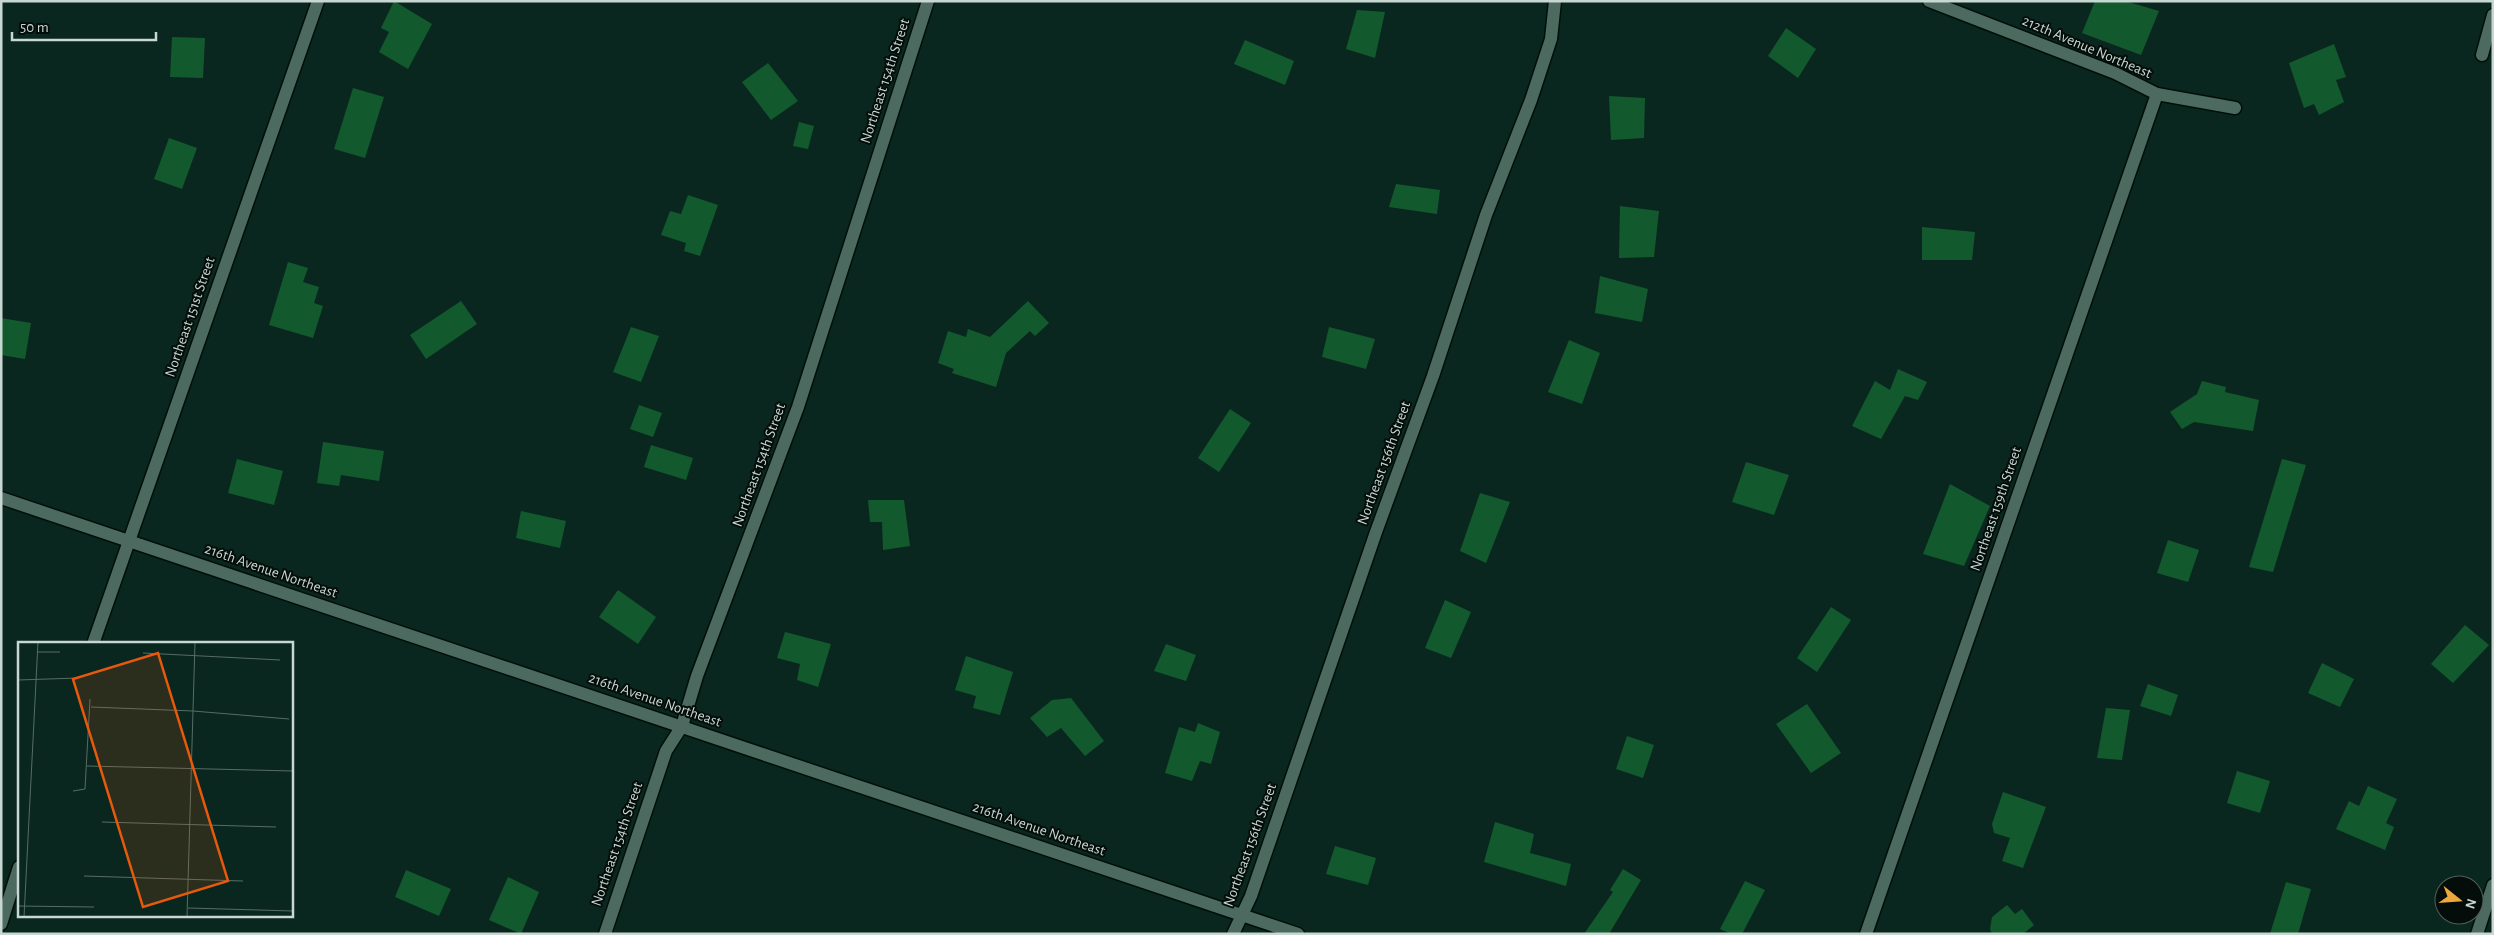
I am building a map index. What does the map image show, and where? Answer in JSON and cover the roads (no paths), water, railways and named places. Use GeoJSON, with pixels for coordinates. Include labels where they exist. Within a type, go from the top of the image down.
{"type":"FeatureCollection","features":[{"type":"Feature","properties":{"kind":"street","name":"Northeast 151st Street"},"geometry":{"type":"LineString","coordinates":[[94,642],[318,1]]}},
{"type":"Feature","properties":{"kind":"street","name":"Northeast 154th Street"},"geometry":{"type":"LineString","coordinates":[[604,934],[666,751],[682,726],[697,676],[798,407],[928,1]]}},
{"type":"Feature","properties":{"kind":"street","name":"Northeast 156th Street"},"geometry":{"type":"LineString","coordinates":[[1233,934],[1243,915],[1433,376],[1486,215],[1531,100],[1550,39],[1555,1]]}},
{"type":"Feature","properties":{"kind":"street","name":"212th Avenue Northeast"},"geometry":{"type":"LineString","coordinates":[[1929,1],[2116,73],[2157,94],[2235,108]]}},
{"type":"Feature","properties":{"kind":"street"},"geometry":{"type":"LineString","coordinates":[[2482,55],[2493,15]]}},
{"type":"Feature","properties":{"kind":"street","name":"Northeast 159th Street"},"geometry":{"type":"LineString","coordinates":[[1866,934],[2157,94]]}},
{"type":"Feature","properties":{"kind":"street","name":"216th Avenue Northeast"},"geometry":{"type":"LineString","coordinates":[[1,498],[1298,934]]}},
{"type":"Feature","properties":{"kind":"street"},"geometry":{"type":"LineString","coordinates":[[1,924],[18,870]]}},
{"type":"Feature","properties":{"kind":"street"},"geometry":{"type":"LineString","coordinates":[[2477,934],[2493,884]]}}]}
